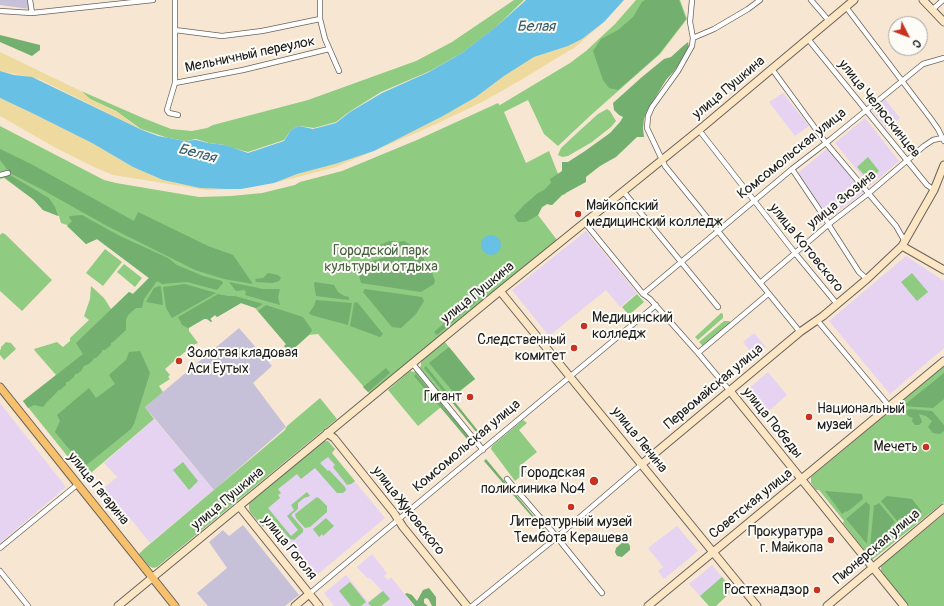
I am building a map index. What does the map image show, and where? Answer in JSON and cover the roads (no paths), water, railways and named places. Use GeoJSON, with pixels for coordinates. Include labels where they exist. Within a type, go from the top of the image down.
{"type":"FeatureCollection","features":[{"type":"Feature","properties":{"kind":"main road","name":"улица Гагарина"},"geometry":{"type":"LineString","coordinates":[[0,388],[175,606]]}},
{"type":"Feature","properties":{"kind":"street"},"geometry":{"type":"LineString","coordinates":[[30,0],[32,13]]}},
{"type":"Feature","properties":{"kind":"street"},"geometry":{"type":"LineString","coordinates":[[0,11],[32,13],[130,1],[153,0]]}},
{"type":"Feature","properties":{"kind":"street"},"geometry":{"type":"LineString","coordinates":[[175,0],[174,83],[167,111],[178,115]]}},
{"type":"Feature","properties":{"kind":"street"},"geometry":{"type":"LineString","coordinates":[[320,0],[320,19],[325,39],[339,71]]}},
{"type":"Feature","properties":{"kind":"street"},"geometry":{"type":"LineString","coordinates":[[692,0],[690,22],[693,38],[692,46],[678,70],[652,107],[648,116],[647,128],[662,161],[800,332]]}},
{"type":"Feature","properties":{"kind":"street"},"geometry":{"type":"LineString","coordinates":[[693,38],[714,29],[748,9],[760,0]]}},
{"type":"Feature","properties":{"kind":"street"},"geometry":{"type":"LineString","coordinates":[[811,0],[829,21]]}},
{"type":"Feature","properties":{"kind":"street","name":"улица Пушкина"},"geometry":{"type":"LineString","coordinates":[[118,606],[327,433],[414,365],[500,291],[662,161],[854,0]]}},
{"type":"Feature","properties":{"kind":"street"},"geometry":{"type":"LineString","coordinates":[[923,0],[944,22]]}},
{"type":"Feature","properties":{"kind":"street"},"geometry":{"type":"LineString","coordinates":[[933,9],[943,0]]}},
{"type":"Feature","properties":{"kind":"street"},"geometry":{"type":"LineString","coordinates":[[846,7],[938,129],[943,140]]}},
{"type":"Feature","properties":{"kind":"street"},"geometry":{"type":"LineString","coordinates":[[175,30],[222,36],[262,31],[320,19]]}},
{"type":"Feature","properties":{"kind":"street","name":"улица Челюскинцев"},"geometry":{"type":"LineString","coordinates":[[808,39],[927,185],[934,190]]}},
{"type":"Feature","properties":{"kind":"street","name":"Мельничный переулок"},"geometry":{"type":"LineString","coordinates":[[174,83],[243,70],[329,49]]}},
{"type":"Feature","properties":{"kind":"street","name":"Комсомольская улица"},"geometry":{"type":"LineString","coordinates":[[643,294],[754,200],[923,64],[944,58]]}},
{"type":"Feature","properties":{"kind":"street"},"geometry":{"type":"LineString","coordinates":[[772,69],[826,143],[896,226],[903,243],[944,270]]}},
{"type":"Feature","properties":{"kind":"street","name":"улица Котовского"},"geometry":{"type":"LineString","coordinates":[[699,130],[795,253],[837,304]]}},
{"type":"Feature","properties":{"kind":"street","name":"улица Зюзина"},"geometry":{"type":"LineString","coordinates":[[760,284],[829,224],[933,140],[943,140]]}},
{"type":"Feature","properties":{"kind":"street","name":"Первомайская улица"},"geometry":{"type":"LineString","coordinates":[[472,606],[800,332],[837,304],[866,279],[903,243],[934,190],[941,182],[944,165]]}},
{"type":"Feature","properties":{"kind":"street"},"geometry":{"type":"LineString","coordinates":[[792,169],[859,272],[866,279]]}},
{"type":"Feature","properties":{"kind":"street"},"geometry":{"type":"LineString","coordinates":[[0,175],[8,174]]}},
{"type":"Feature","properties":{"kind":"street"},"geometry":{"type":"LineString","coordinates":[[623,191],[718,307]]}},
{"type":"Feature","properties":{"kind":"street","name":"улица Победы"},"geometry":{"type":"LineString","coordinates":[[585,223],[643,294],[656,305],[698,353],[904,606]]}},
{"type":"Feature","properties":{"kind":"street","name":"улица Ленина"},"geometry":{"type":"LineString","coordinates":[[500,291],[757,606]]}},
{"type":"Feature","properties":{"kind":"street"},"geometry":{"type":"LineString","coordinates":[[698,353],[768,294]]}},
{"type":"Feature","properties":{"kind":"street","name":"Комсомольская улица"},"geometry":{"type":"LineString","coordinates":[[295,606],[656,305]]}},
{"type":"Feature","properties":{"kind":"street"},"geometry":{"type":"LineString","coordinates":[[817,320],[889,406]]}},
{"type":"Feature","properties":{"kind":"street","name":"Советская улица"},"geometry":{"type":"LineString","coordinates":[[648,606],[944,361]]}},
{"type":"Feature","properties":{"kind":"street"},"geometry":{"type":"LineString","coordinates":[[414,365],[483,450]]}},
{"type":"Feature","properties":{"kind":"street","name":"улица Жуковского"},"geometry":{"type":"LineString","coordinates":[[327,433],[334,438],[467,606]]}},
{"type":"Feature","properties":{"kind":"street"},"geometry":{"type":"LineString","coordinates":[[507,479],[602,593]]}},
{"type":"Feature","properties":{"kind":"street"},"geometry":{"type":"LineString","coordinates":[[0,548],[78,484]]}},
{"type":"Feature","properties":{"kind":"street","name":"улица Гоголя"},"geometry":{"type":"LineString","coordinates":[[239,506],[319,606]]}},
{"type":"Feature","properties":{"kind":"street","name":"Пионерская улица"},"geometry":{"type":"LineString","coordinates":[[827,606],[944,508]]}},
{"type":"Feature","properties":{"kind":"street"},"geometry":{"type":"LineString","coordinates":[[0,571],[28,606]]}},
{"type":"Feature","properties":{"kind":"water","name":"Белая"},"geometry":{"type":"Polygon","coordinates":[[[526,0],[624,0],[604,22],[582,39],[568,46],[534,57],[504,76],[476,97],[443,116],[374,151],[335,164],[297,174],[274,183],[241,189],[227,189],[200,188],[163,180],[133,167],[92,143],[0,98],[0,71],[14,75],[32,77],[142,130],[158,136],[185,141],[196,140],[225,145],[248,153],[284,141],[291,130],[299,126],[313,129],[336,123],[350,112],[382,93],[429,72],[462,53],[497,26],[526,0]]]}},
{"type":"Feature","properties":{"kind":"water"},"geometry":{"type":"Polygon","coordinates":[[[491,235],[498,238],[501,245],[498,252],[491,255],[484,252],[481,245],[484,238],[491,235]]]}},
{"type":"Feature","properties":{"kind":"place","name":"Майкопский медицинский колледж"},"geometry":{"type":"Point","coordinates":[578,214]}},
{"type":"Feature","properties":{"kind":"place","name":"Медицинский колледж"},"geometry":{"type":"Point","coordinates":[584,326]}},
{"type":"Feature","properties":{"kind":"place","name":"Следственный комитет"},"geometry":{"type":"Point","coordinates":[574,348]}},
{"type":"Feature","properties":{"kind":"place","name":"Золотая кладовая Аси Еутых"},"geometry":{"type":"Point","coordinates":[179,361]}},
{"type":"Feature","properties":{"kind":"place","name":"Гигант"},"geometry":{"type":"Point","coordinates":[470,397]}},
{"type":"Feature","properties":{"kind":"place","name":"Национальный музей"},"geometry":{"type":"Point","coordinates":[809,417]}},
{"type":"Feature","properties":{"kind":"place","name":"Мечеть"},"geometry":{"type":"Point","coordinates":[926,447]}},
{"type":"Feature","properties":{"kind":"place","name":"Городская поликлиника №4"},"geometry":{"type":"Point","coordinates":[594,481]}},
{"type":"Feature","properties":{"kind":"place","name":"Литературный музей Тембота Керашева"},"geometry":{"type":"Point","coordinates":[571,507]}},
{"type":"Feature","properties":{"kind":"place","name":"Прокуратура г. Майкопа"},"geometry":{"type":"Point","coordinates":[831,540]}},
{"type":"Feature","properties":{"kind":"place","name":"Ростехнадзор"},"geometry":{"type":"Point","coordinates":[817,590]}},
{"type":"Feature","properties":{"kind":"park label","name":"Городской парк культуры и отдыха"},"geometry":{"type":"Point","coordinates":[381,260]}}]}
